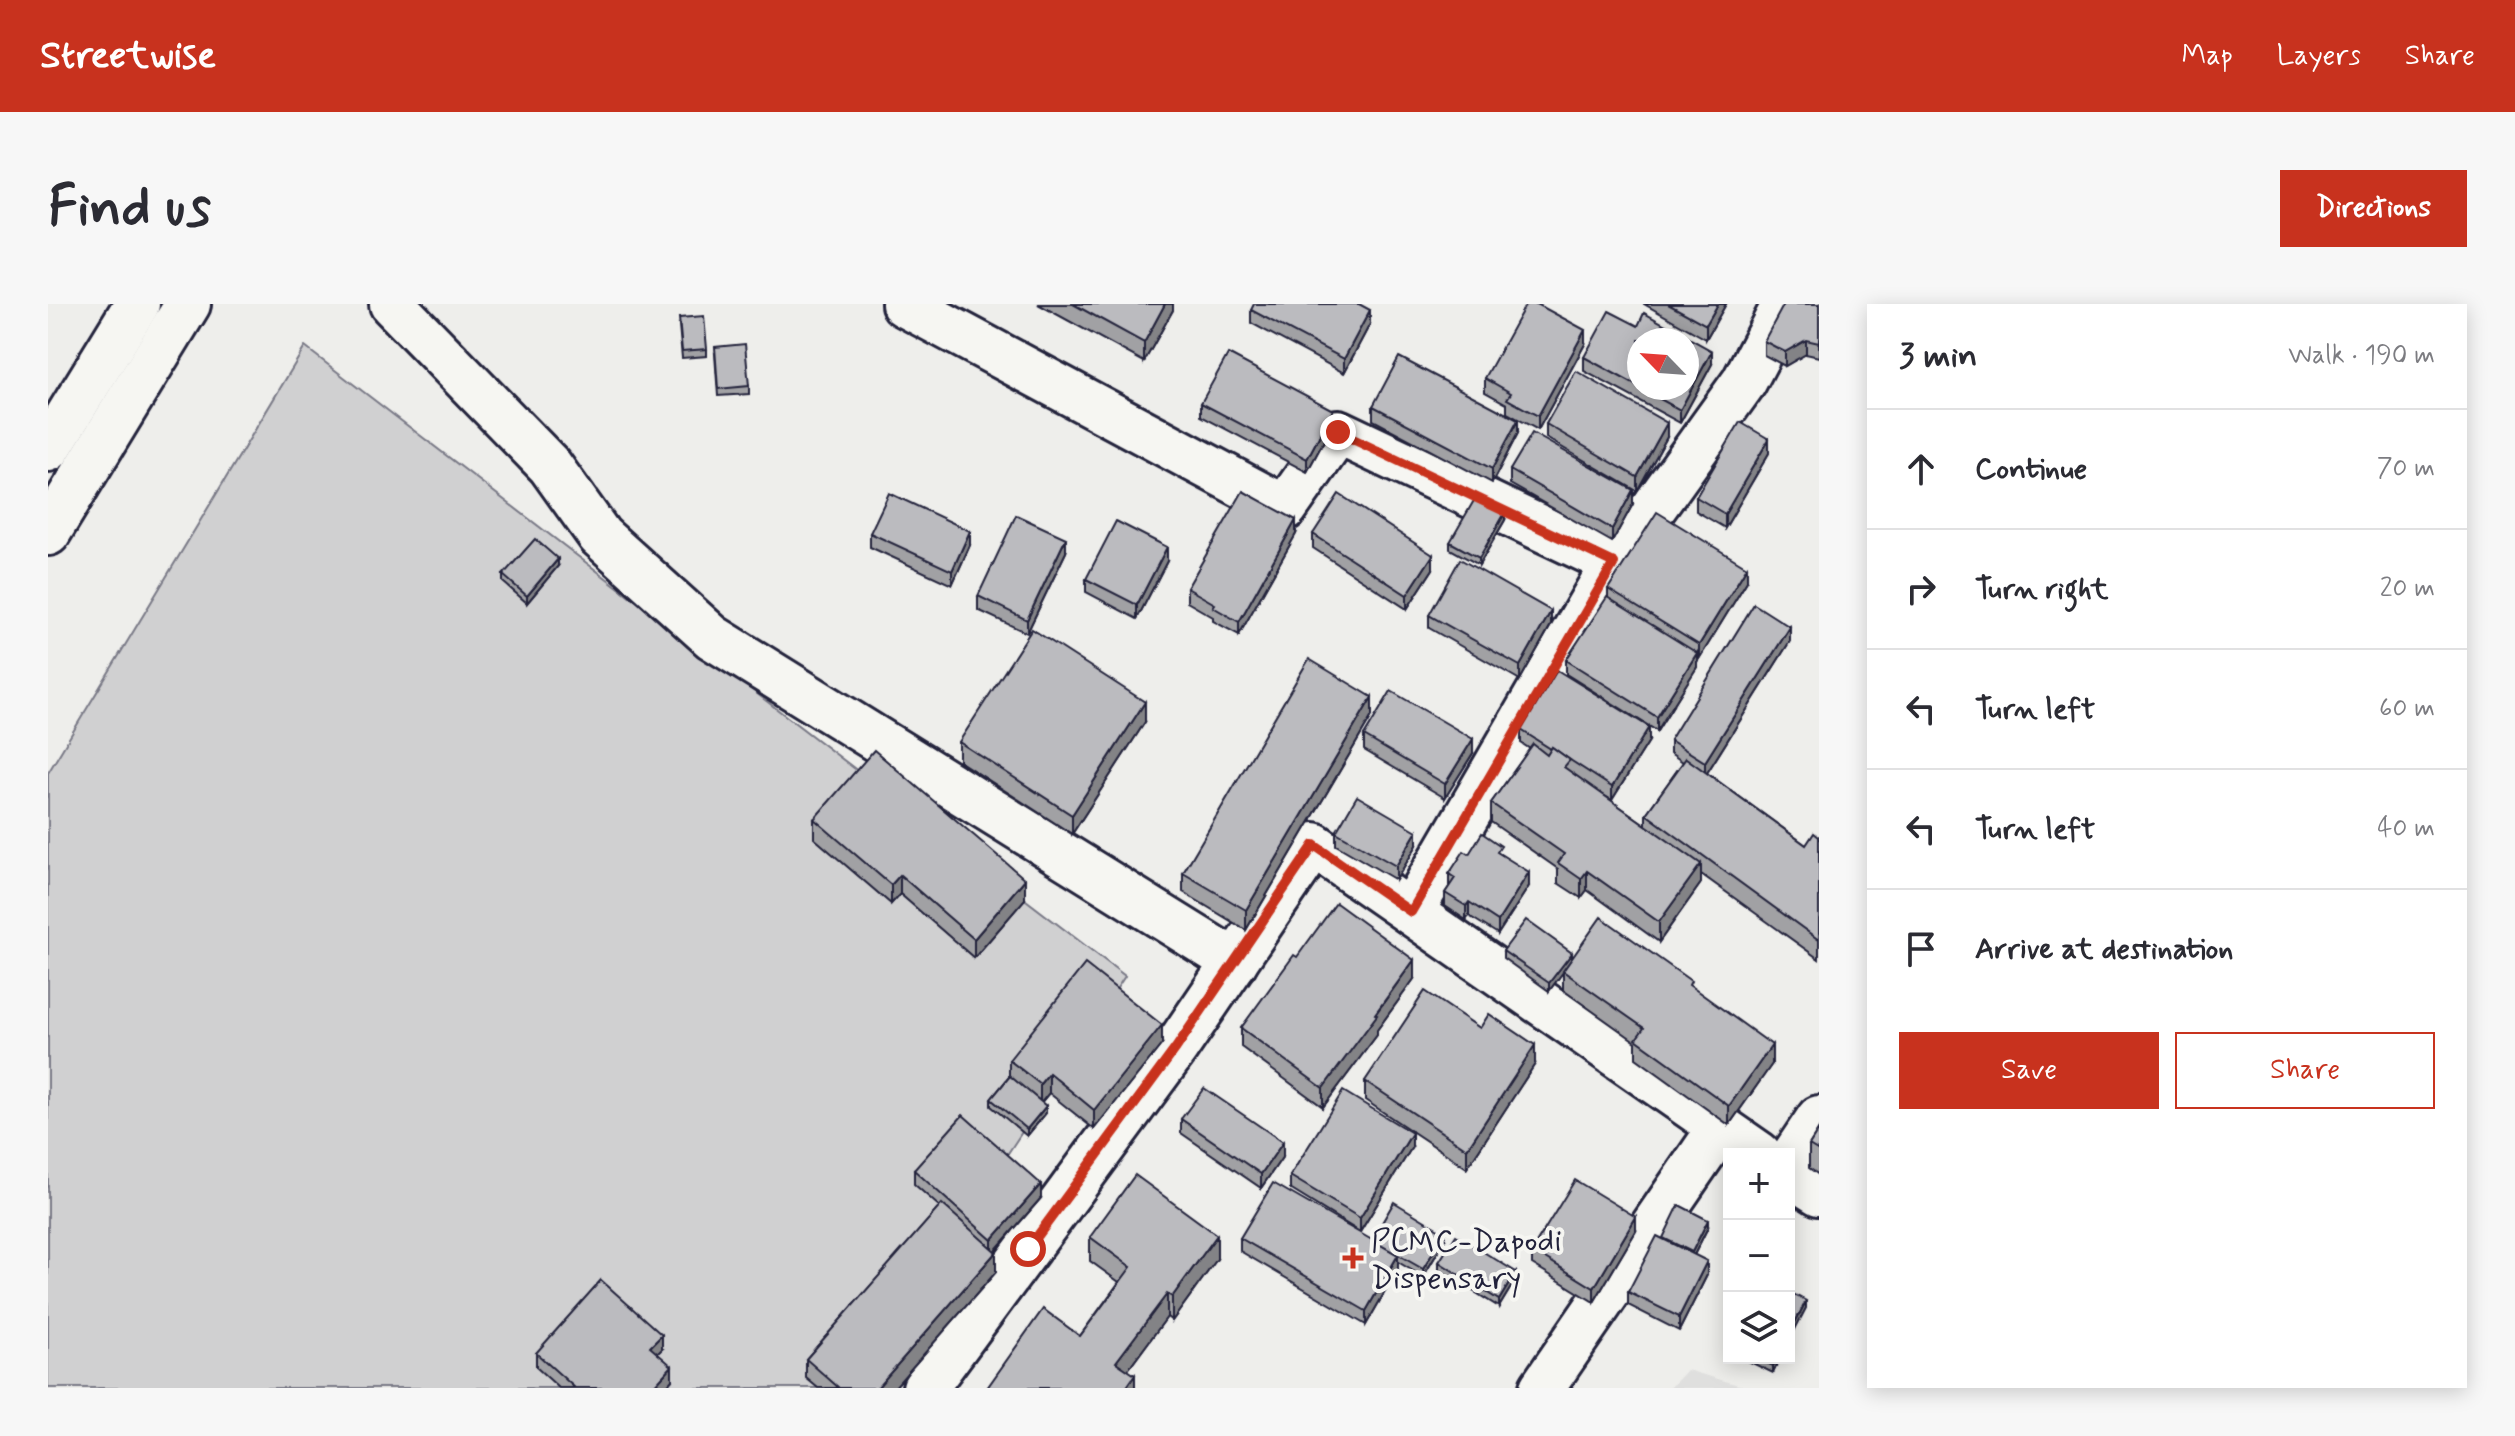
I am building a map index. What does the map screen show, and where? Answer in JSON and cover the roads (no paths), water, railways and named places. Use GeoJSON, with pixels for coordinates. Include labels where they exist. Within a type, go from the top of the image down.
{"type":"FeatureCollection","features":[{"type":"Feature","properties":{"kind":"street"},"geometry":{"type":"LineString","coordinates":[[48,449],[137,304]]}},
{"type":"Feature","properties":{"kind":"street"},"geometry":{"type":"LineString","coordinates":[[48,533],[188,304]]}},
{"type":"Feature","properties":{"kind":"street"},"geometry":{"type":"LineString","coordinates":[[392,304],[550,466],[600,536],[712,637],[1235,962]]}},
{"type":"Feature","properties":{"kind":"street"},"geometry":{"type":"LineString","coordinates":[[904,304],[1285,508],[1338,432],[1614,563]]}},
{"type":"Feature","properties":{"kind":"street"},"geometry":{"type":"LineString","coordinates":[[1411,912],[1614,563],[1744,382],[1785,304]]}},
{"type":"Feature","properties":{"kind":"street"},"geometry":{"type":"LineString","coordinates":[[925,1388],[1176,1048],[1314,845],[1751,1148]]}},
{"type":"Feature","properties":{"kind":"street"},"geometry":{"type":"LineString","coordinates":[[1795,1154],[1819,1118]]}},
{"type":"Feature","properties":{"kind":"street"},"geometry":{"type":"LineString","coordinates":[[1542,1388],[1721,1127]]}},
{"type":"Feature","properties":{"kind":"street"},"geometry":{"type":"LineString","coordinates":[[1795,1178],[1819,1193]]}},
{"type":"Feature","properties":{"kind":"place","name":"PCMC-Dapodi Dispensary"},"geometry":{"type":"Point","coordinates":[1353,1258]}}]}
